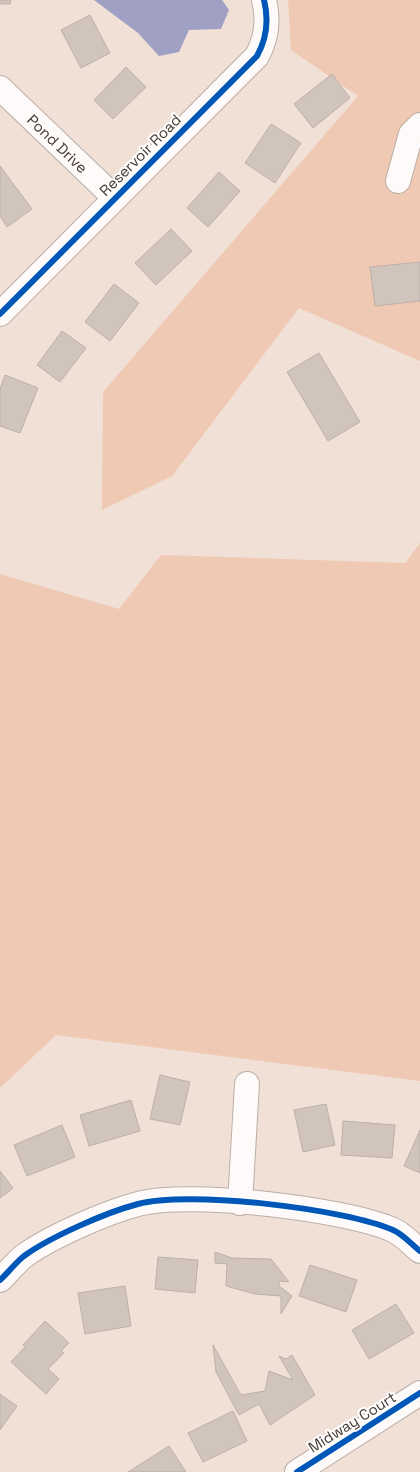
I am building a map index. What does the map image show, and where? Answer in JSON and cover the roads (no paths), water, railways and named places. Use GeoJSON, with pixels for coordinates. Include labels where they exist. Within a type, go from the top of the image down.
{"type":"FeatureCollection","features":[{"type":"Feature","properties":{"kind":"street","name":"Reservoir Road"},"geometry":{"type":"LineString","coordinates":[[0,314],[257,56],[264,42],[267,26],[264,0]]}},
{"type":"Feature","properties":{"kind":"street","name":"Pond Drive"},"geometry":{"type":"LineString","coordinates":[[0,88],[115,198]]}},
{"type":"Feature","properties":{"kind":"street"},"geometry":{"type":"LineString","coordinates":[[398,181],[411,134],[420,125]]}},
{"type":"Feature","properties":{"kind":"street"},"geometry":{"type":"LineString","coordinates":[[240,1203],[247,1084]]}},
{"type":"Feature","properties":{"kind":"street"},"geometry":{"type":"LineString","coordinates":[[0,1280],[24,1256],[64,1234],[139,1204],[188,1200],[304,1210],[356,1219],[395,1230],[420,1252]]}},
{"type":"Feature","properties":{"kind":"street","name":"Midway Court"},"geometry":{"type":"LineString","coordinates":[[297,1472],[420,1393]]}},
{"type":"Feature","properties":{"kind":"water"},"geometry":{"type":"Polygon","coordinates":[[[94,0],[222,0],[229,10],[221,29],[189,30],[179,52],[159,56],[138,33],[94,0]]]}}]}
